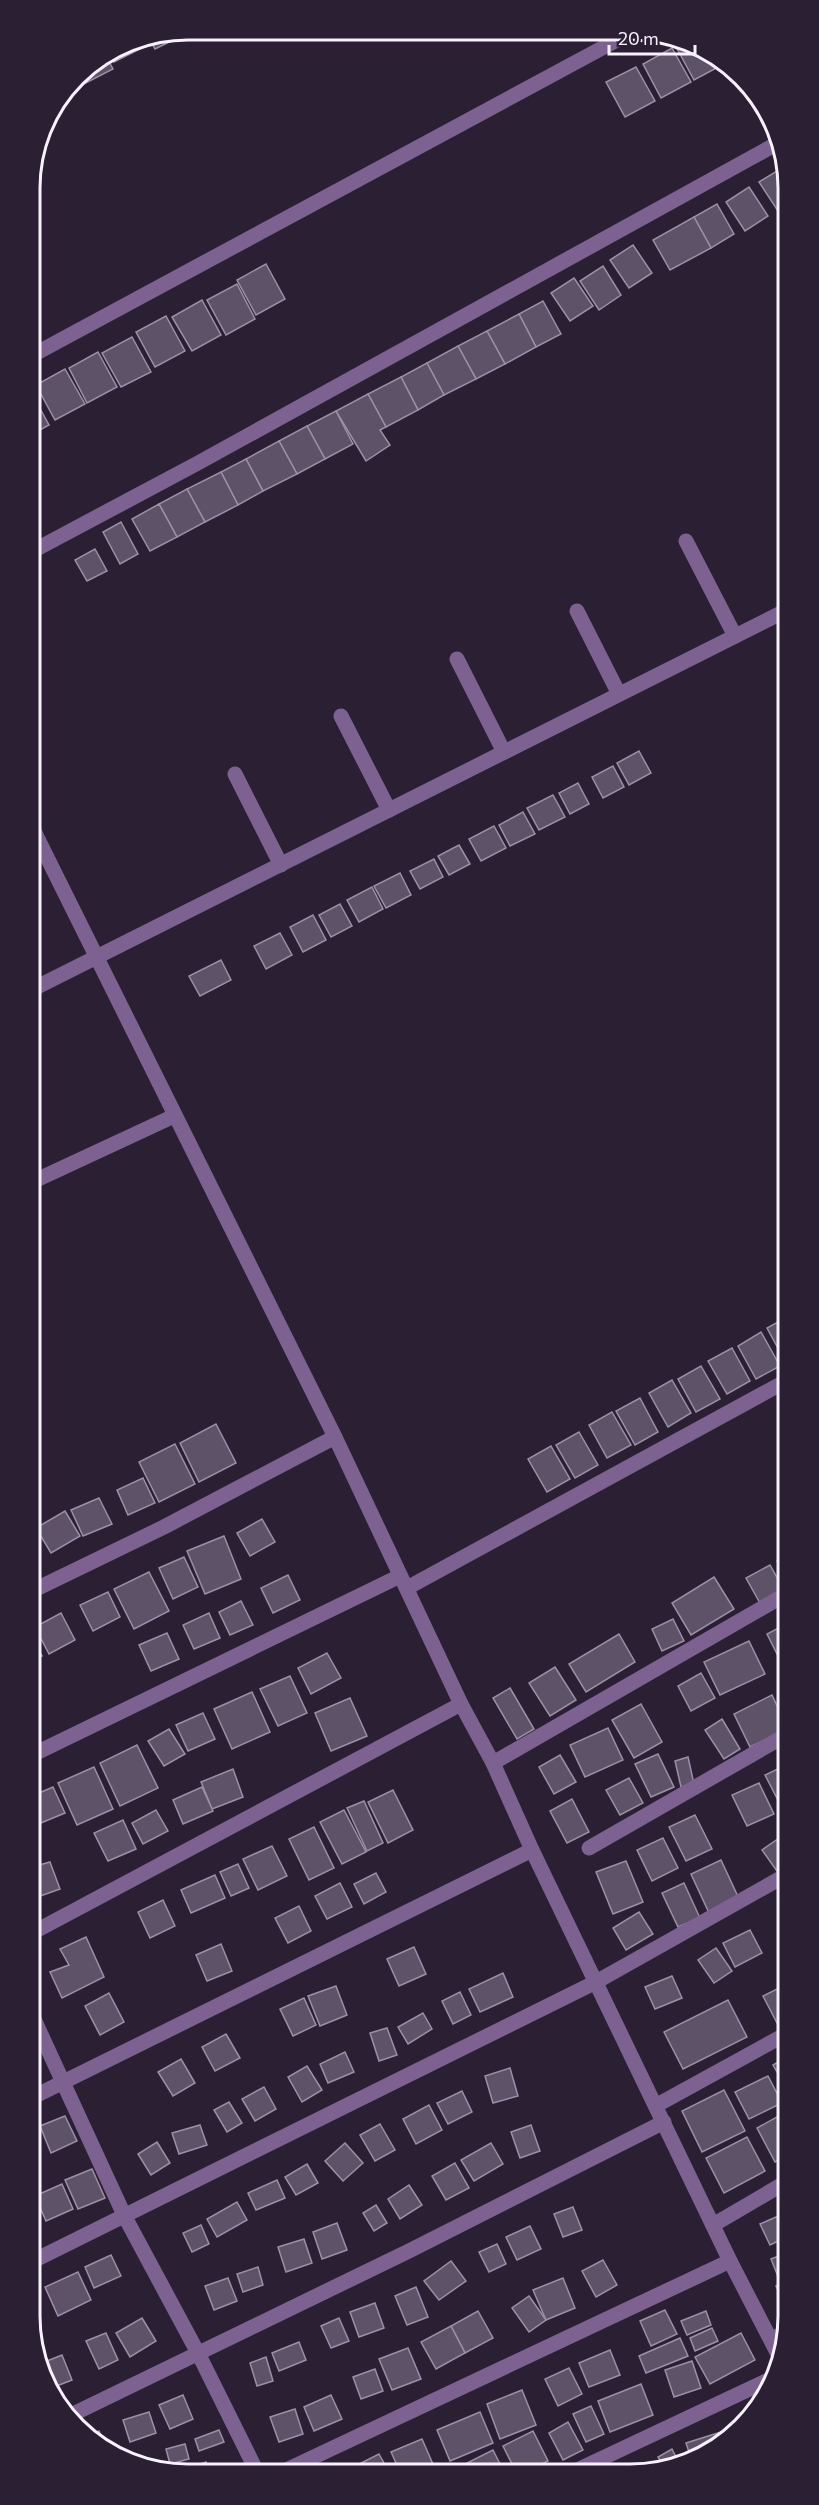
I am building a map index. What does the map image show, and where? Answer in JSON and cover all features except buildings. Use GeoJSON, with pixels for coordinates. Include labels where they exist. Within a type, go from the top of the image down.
{"type":"FeatureCollection","features":[{"type":"Feature","properties":{"kind":"street"},"geometry":{"type":"LineString","coordinates":[[41,351],[617,40]]}},
{"type":"Feature","properties":{"kind":"street"},"geometry":{"type":"LineString","coordinates":[[41,547],[772,146]]}},
{"type":"Feature","properties":{"kind":"street"},"geometry":{"type":"LineString","coordinates":[[687,541],[735,636]]}},
{"type":"Feature","properties":{"kind":"street"},"geometry":{"type":"LineString","coordinates":[[577,611],[619,694]]}},
{"type":"Feature","properties":{"kind":"street"},"geometry":{"type":"LineString","coordinates":[[41,985],[778,614]]}},
{"type":"Feature","properties":{"kind":"street"},"geometry":{"type":"LineString","coordinates":[[457,659],[504,752]]}},
{"type":"Feature","properties":{"kind":"street"},"geometry":{"type":"LineString","coordinates":[[341,716],[389,810]]}},
{"type":"Feature","properties":{"kind":"street"},"geometry":{"type":"LineString","coordinates":[[235,774],[281,864]]}},
{"type":"Feature","properties":{"kind":"street"},"geometry":{"type":"LineString","coordinates":[[41,844],[335,1437],[730,2261],[775,2349]]}},
{"type":"Feature","properties":{"kind":"street"},"geometry":{"type":"LineString","coordinates":[[41,1178],[174,1116]]}},
{"type":"Feature","properties":{"kind":"street"},"geometry":{"type":"LineString","coordinates":[[40,1751],[403,1582],[778,1385]]}},
{"type":"Feature","properties":{"kind":"street"},"geometry":{"type":"LineString","coordinates":[[40,1588],[164,1527],[335,1437]]}},
{"type":"Feature","properties":{"kind":"street"},"geometry":{"type":"LineString","coordinates":[[493,1763],[778,1599]]}},
{"type":"Feature","properties":{"kind":"street"},"geometry":{"type":"LineString","coordinates":[[40,1929],[461,1704]]}},
{"type":"Feature","properties":{"kind":"street"},"geometry":{"type":"LineString","coordinates":[[589,1848],[778,1740]]}},
{"type":"Feature","properties":{"kind":"street"},"geometry":{"type":"LineString","coordinates":[[40,2093],[532,1850]]}},
{"type":"Feature","properties":{"kind":"street"},"geometry":{"type":"LineString","coordinates":[[40,2258],[596,1982],[778,1880]]}},
{"type":"Feature","properties":{"kind":"street"},"geometry":{"type":"LineString","coordinates":[[40,2032],[125,2217],[198,2353],[253,2464]]}},
{"type":"Feature","properties":{"kind":"street"},"geometry":{"type":"LineString","coordinates":[[657,2105],[778,2038]]}},
{"type":"Feature","properties":{"kind":"street"},"geometry":{"type":"LineString","coordinates":[[76,2413],[409,2251],[664,2122]]}},
{"type":"Feature","properties":{"kind":"street"},"geometry":{"type":"LineString","coordinates":[[713,2224],[778,2187]]}},
{"type":"Feature","properties":{"kind":"street"},"geometry":{"type":"LineString","coordinates":[[299,2464],[730,2261]]}},
{"type":"Feature","properties":{"kind":"street"},"geometry":{"type":"LineString","coordinates":[[771,2340],[777,2336]]}},
{"type":"Feature","properties":{"kind":"street"},"geometry":{"type":"LineString","coordinates":[[590,2464],[763,2383]]}}]}
